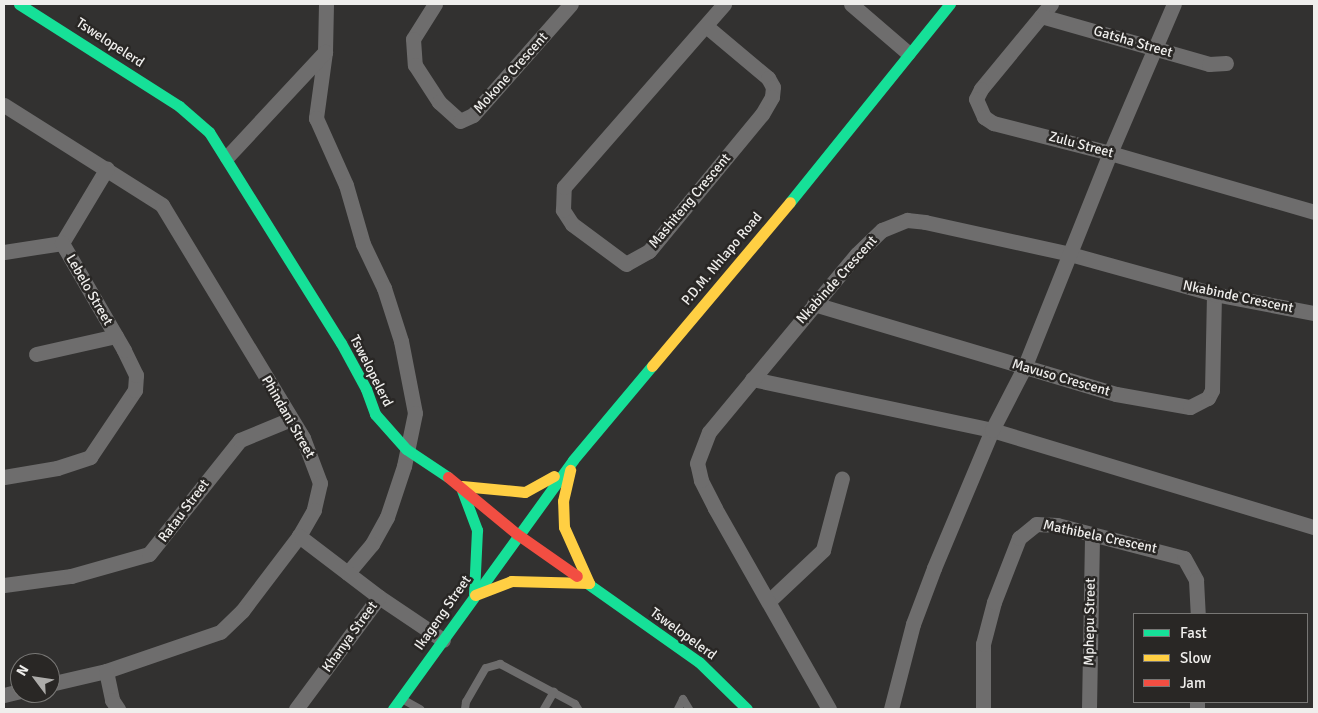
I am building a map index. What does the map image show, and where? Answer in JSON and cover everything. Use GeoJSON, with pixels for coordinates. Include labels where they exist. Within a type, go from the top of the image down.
{"type":"FeatureCollection","features":[{"type":"Feature","properties":{"kind":"street","name":"Tswelopelerd"},"geometry":{"type":"LineString","coordinates":[[19,4],[179,106],[209,132],[341,343],[366,389],[375,414],[406,449],[460,485],[517,534],[699,662],[748,709]]}},
{"type":"Feature","properties":{"kind":"street"},"geometry":{"type":"LineString","coordinates":[[326,4],[325,52],[316,118],[346,185],[363,244],[384,288],[401,341],[415,413],[386,517],[372,544],[348,574]]}},
{"type":"Feature","properties":{"kind":"street","name":"Mokone Crescent"},"geometry":{"type":"LineString","coordinates":[[436,4],[413,39],[415,66],[439,102],[460,121],[473,115],[571,4]]}},
{"type":"Feature","properties":{"kind":"street","name":"Mashiteng Crescent"},"geometry":{"type":"LineString","coordinates":[[706,26],[768,78],[773,87],[772,97],[762,114],[649,251],[626,264],[572,224],[563,210],[564,187],[724,4]]}},
{"type":"Feature","properties":{"kind":"street"},"geometry":{"type":"LineString","coordinates":[[851,4],[908,53]]}},
{"type":"Feature","properties":{"kind":"street","name":"P.D.M. Nhlapo Road"},"geometry":{"type":"LineString","coordinates":[[517,534],[573,460],[790,202],[908,53],[950,4]]}},
{"type":"Feature","properties":{"kind":"street","name":"Zulu Street"},"geometry":{"type":"LineString","coordinates":[[1051,4],[981,88],[976,99],[978,109],[993,123],[1110,153],[1314,212]]}},
{"type":"Feature","properties":{"kind":"street"},"geometry":{"type":"LineString","coordinates":[[891,709],[913,624],[992,430],[1024,368],[1110,153],[1174,4]]}},
{"type":"Feature","properties":{"kind":"street","name":"Gatsha Street"},"geometry":{"type":"LineString","coordinates":[[1041,16],[1208,64],[1226,63]]}},
{"type":"Feature","properties":{"kind":"street"},"geometry":{"type":"LineString","coordinates":[[226,157],[325,52]]}},
{"type":"Feature","properties":{"kind":"street","name":"Phindani Street"},"geometry":{"type":"LineString","coordinates":[[4,105],[107,168],[152,198],[169,214],[290,420],[303,438],[320,483],[314,510],[300,536],[242,611],[220,632],[106,671],[60,682]]}},
{"type":"Feature","properties":{"kind":"street"},"geometry":{"type":"LineString","coordinates":[[4,252],[62,243],[107,168]]}},
{"type":"Feature","properties":{"kind":"street","name":"Nkabinde Crescent"},"geometry":{"type":"LineString","coordinates":[[829,709],[770,600],[715,508],[701,480],[697,463],[709,432],[814,304],[882,230],[906,220],[995,236],[1070,254],[1214,294],[1314,313]]}},
{"type":"Feature","properties":{"kind":"street","name":"Lebelo Street"},"geometry":{"type":"LineString","coordinates":[[4,477],[75,464],[90,457],[99,447],[131,399],[136,384],[136,375],[116,336],[62,243]]}},
{"type":"Feature","properties":{"kind":"street","name":"Mavuso Crescent"},"geometry":{"type":"LineString","coordinates":[[814,304],[1116,394],[1169,405],[1196,406],[1208,398],[1212,390],[1214,294]]}},
{"type":"Feature","properties":{"kind":"street","name":"Lebelo Street"},"geometry":{"type":"LineString","coordinates":[[36,354],[116,336]]}},
{"type":"Feature","properties":{"kind":"street"},"geometry":{"type":"LineString","coordinates":[[752,379],[992,430],[1314,527]]}},
{"type":"Feature","properties":{"kind":"street","name":"Ratau Street"},"geometry":{"type":"LineString","coordinates":[[4,585],[71,576],[148,554],[240,440],[290,420]]}},
{"type":"Feature","properties":{"kind":"street"},"geometry":{"type":"LineString","coordinates":[[460,485],[510,494],[532,491],[573,460]]}},
{"type":"Feature","properties":{"kind":"street"},"geometry":{"type":"LineString","coordinates":[[460,485],[477,530],[474,595],[511,581],[589,583],[564,527],[563,501],[573,460]]}},
{"type":"Feature","properties":{"kind":"street"},"geometry":{"type":"LineString","coordinates":[[770,600],[822,550],[842,478]]}},
{"type":"Feature","properties":{"kind":"street","name":"Mathibela Crescent"},"geometry":{"type":"LineString","coordinates":[[983,709],[984,644],[994,602],[1019,538],[1030,527],[1044,523],[1184,558],[1196,580],[1198,613]]}},
{"type":"Feature","properties":{"kind":"street","name":"Ikageng Street"},"geometry":{"type":"LineString","coordinates":[[394,709],[517,534]]}},
{"type":"Feature","properties":{"kind":"street","name":"Mphepu Street"},"geometry":{"type":"LineString","coordinates":[[1089,709],[1092,535]]}},
{"type":"Feature","properties":{"kind":"street","name":"Khanya Street"},"geometry":{"type":"LineString","coordinates":[[296,709],[379,597],[300,536]]}},
{"type":"Feature","properties":{"kind":"street"},"geometry":{"type":"LineString","coordinates":[[379,597],[443,640]]}},
{"type":"Feature","properties":{"kind":"street"},"geometry":{"type":"LineString","coordinates":[[106,671],[112,700],[118,709]]}},
{"type":"Feature","properties":{"kind":"lane"},"geometry":{"type":"LineString","coordinates":[[465,709],[466,702],[486,668],[492,664],[507,666],[554,692],[578,709]]}},
{"type":"Feature","properties":{"kind":"lane"},"geometry":{"type":"LineString","coordinates":[[544,709],[554,692]]}},
{"type":"Feature","properties":{"kind":"lane"},"geometry":{"type":"LineString","coordinates":[[401,699],[420,709]]}},
{"type":"Feature","properties":{"kind":"lane"},"geometry":{"type":"LineString","coordinates":[[678,709],[683,699],[689,709]]}},
{"type":"Feature","properties":{"kind":"traffic: fast"},"geometry":{"type":"LineString","coordinates":[[19,4],[179,106],[209,132],[341,343],[366,389],[375,414],[406,449],[448,477]]}},
{"type":"Feature","properties":{"kind":"traffic: fast"},"geometry":{"type":"LineString","coordinates":[[790,202],[950,4]]}},
{"type":"Feature","properties":{"kind":"traffic: fast"},"geometry":{"type":"LineString","coordinates":[[393,709],[573,460],[652,366]]}},
{"type":"Feature","properties":{"kind":"traffic: fast"},"geometry":{"type":"LineString","coordinates":[[462,490],[477,530],[474,594]]}},
{"type":"Feature","properties":{"kind":"traffic: fast"},"geometry":{"type":"LineString","coordinates":[[577,576],[699,662],[747,709]]}},
{"type":"Feature","properties":{"kind":"traffic: slow"},"geometry":{"type":"LineString","coordinates":[[652,366],[790,202]]}},
{"type":"Feature","properties":{"kind":"traffic: slow"},"geometry":{"type":"LineString","coordinates":[[475,595],[511,581],[589,583],[564,527],[563,501],[570,470]]}},
{"type":"Feature","properties":{"kind":"traffic: slow"},"geometry":{"type":"LineString","coordinates":[[462,486],[525,492],[554,476]]}},
{"type":"Feature","properties":{"kind":"traffic: jam"},"geometry":{"type":"LineString","coordinates":[[448,477],[517,534],[577,576]]}}]}
